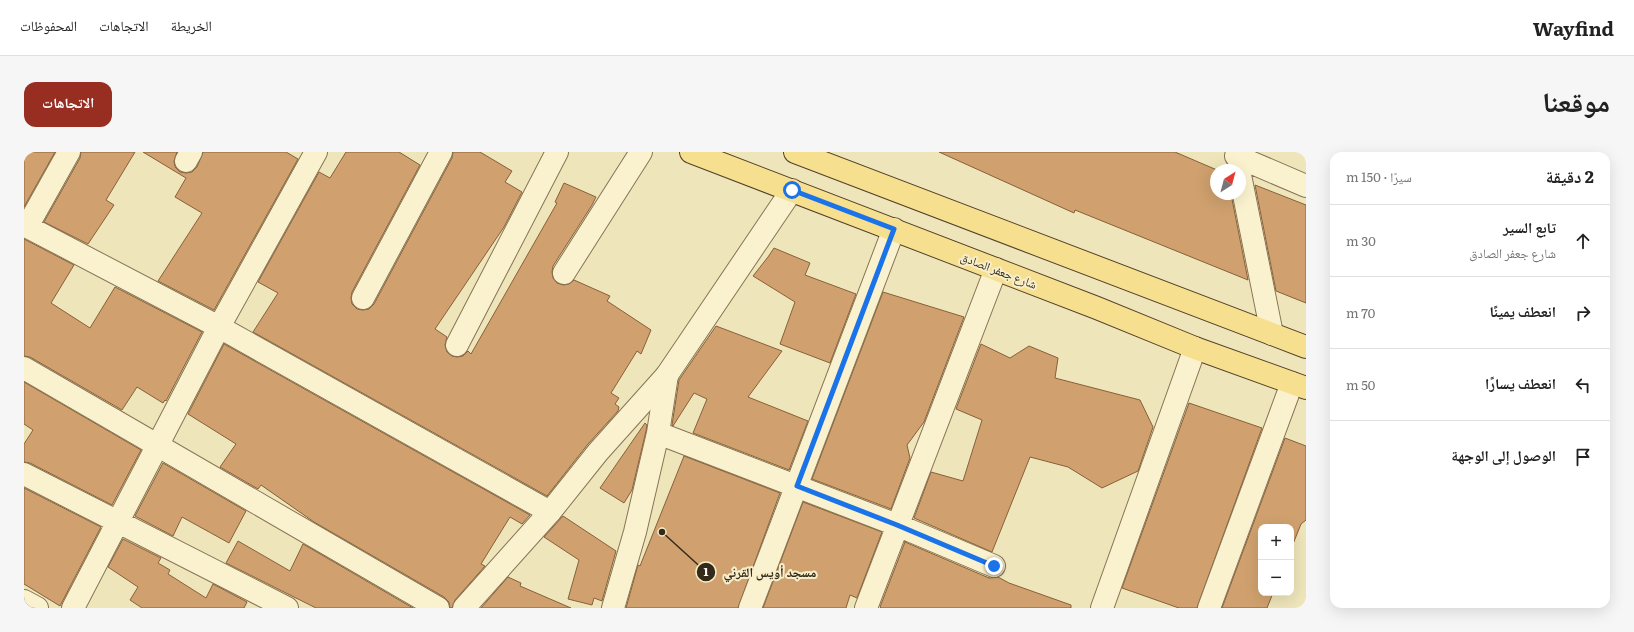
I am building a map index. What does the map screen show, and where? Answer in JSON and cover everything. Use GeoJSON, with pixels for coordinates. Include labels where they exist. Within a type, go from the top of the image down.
{"type":"FeatureCollection","features":[{"type":"Feature","properties":{"kind":"main road","name":"شارع جعفر الصادق"},"geometry":{"type":"LineString","coordinates":[[691,152],[894,229],[1195,348],[1299,386]]}},
{"type":"Feature","properties":{"kind":"main road"},"geometry":{"type":"LineString","coordinates":[[807,154],[1306,347]]}},
{"type":"Feature","properties":{"kind":"street"},"geometry":{"type":"LineString","coordinates":[[69,152],[26,226],[219,327],[550,512]]}},
{"type":"Feature","properties":{"kind":"street"},"geometry":{"type":"LineString","coordinates":[[73,608],[118,524],[219,327],[316,152]]}},
{"type":"Feature","properties":{"kind":"street"},"geometry":{"type":"LineString","coordinates":[[363,298],[441,152]]}},
{"type":"Feature","properties":{"kind":"street"},"geometry":{"type":"LineString","coordinates":[[457,345],[557,152]]}},
{"type":"Feature","properties":{"kind":"street"},"geometry":{"type":"LineString","coordinates":[[564,273],[641,152]]}},
{"type":"Feature","properties":{"kind":"street"},"geometry":{"type":"LineString","coordinates":[[1272,334],[1239,163],[1306,186]]}},
{"type":"Feature","properties":{"kind":"street"},"geometry":{"type":"LineString","coordinates":[[464,608],[550,512],[598,452],[666,375],[792,190]]}},
{"type":"Feature","properties":{"kind":"street"},"geometry":{"type":"LineString","coordinates":[[750,608],[894,229]]}},
{"type":"Feature","properties":{"kind":"street"},"geometry":{"type":"LineString","coordinates":[[866,608],[996,269]]}},
{"type":"Feature","properties":{"kind":"street"},"geometry":{"type":"LineString","coordinates":[[1102,608],[1195,348]]}},
{"type":"Feature","properties":{"kind":"street"},"geometry":{"type":"LineString","coordinates":[[24,368],[438,608]]}},
{"type":"Feature","properties":{"kind":"street"},"geometry":{"type":"LineString","coordinates":[[613,608],[635,532],[658,433],[666,375]]}},
{"type":"Feature","properties":{"kind":"street"},"geometry":{"type":"LineString","coordinates":[[1210,608],[1299,386]]}},
{"type":"Feature","properties":{"kind":"street"},"geometry":{"type":"LineString","coordinates":[[658,433],[897,525],[994,566]]}},
{"type":"Feature","properties":{"kind":"street"},"geometry":{"type":"LineString","coordinates":[[24,474],[118,524],[287,608]]}},
{"type":"Feature","properties":{"kind":"street"},"geometry":{"type":"LineString","coordinates":[[24,601],[37,608]]}},
{"type":"Feature","properties":{"kind":"building"},"geometry":{"type":"Polygon","coordinates":[[[24,152],[55,152],[24,207],[24,152]]]}},
{"type":"Feature","properties":{"kind":"building"},"geometry":{"type":"Polygon","coordinates":[[[81,152],[135,152],[106,200],[114,205],[88,244],[44,222],[80,158],[81,152]]]}},
{"type":"Feature","properties":{"kind":"building"},"geometry":{"type":"Polygon","coordinates":[[[143,152],[177,152],[174,161],[175,167],[180,172],[186,173],[192,172],[197,167],[203,152],[286,152],[298,159],[214,310],[158,281],[202,213],[175,197],[186,178],[143,152]]]}},
{"type":"Feature","properties":{"kind":"building"},"geometry":{"type":"Polygon","coordinates":[[[346,152],[399,152],[420,165],[352,292],[352,304],[357,309],[363,310],[369,309],[374,304],[452,158],[453,152],[480,152],[512,171],[505,182],[522,192],[504,227],[435,329],[447,337],[445,345],[447,352],[452,356],[457,357],[463,356],[468,351],[471,354],[557,203],[555,202],[564,183],[596,197],[553,266],[553,278],[557,283],[563,285],[569,284],[574,280],[610,296],[607,301],[651,330],[641,354],[637,351],[611,393],[619,398],[615,404],[619,407],[618,411],[588,444],[547,496],[253,332],[278,293],[258,282],[319,172],[330,178],[346,152]]]}},
{"type":"Feature","properties":{"kind":"building"},"geometry":{"type":"Polygon","coordinates":[[[939,152],[1175,152],[1210,167],[1210,200],[1232,200],[1248,280],[1075,210],[1074,213],[939,152]]]}},
{"type":"Feature","properties":{"kind":"building"},"geometry":{"type":"Polygon","coordinates":[[[1255,185],[1306,205],[1306,303],[1276,291],[1255,185]]]}},
{"type":"Feature","properties":{"kind":"building"},"geometry":{"type":"Polygon","coordinates":[[[24,239],[74,265],[51,303],[90,328],[115,287],[202,332],[166,401],[165,400],[163,403],[137,387],[122,410],[30,357],[24,356],[24,239]]]}},
{"type":"Feature","properties":{"kind":"building"},"geometry":{"type":"Polygon","coordinates":[[[774,248],[810,263],[805,275],[856,294],[830,363],[780,344],[795,302],[753,276],[774,248]]]}},
{"type":"Feature","properties":{"kind":"building"},"geometry":{"type":"Polygon","coordinates":[[[883,292],[964,317],[924,422],[907,445],[910,458],[891,509],[812,479],[883,292]]]}},
{"type":"Feature","properties":{"kind":"building"},"geometry":{"type":"Polygon","coordinates":[[[716,326],[782,351],[748,397],[808,421],[789,470],[693,433],[707,399],[694,393],[673,426],[672,425],[679,380],[716,326]]]}},
{"type":"Feature","properties":{"kind":"building"},"geometry":{"type":"Polygon","coordinates":[[[224,344],[530,515],[522,524],[510,517],[481,564],[485,566],[455,600],[452,608],[450,608],[449,602],[444,597],[314,522],[261,485],[258,489],[220,467],[236,444],[188,414],[224,344]]]}},
{"type":"Feature","properties":{"kind":"building"},"geometry":{"type":"Polygon","coordinates":[[[981,344],[1010,358],[1029,346],[1058,358],[1055,378],[1140,400],[1153,427],[1138,471],[1102,488],[1068,467],[1030,457],[992,552],[914,518],[931,472],[963,481],[982,420],[956,409],[981,344]]]}},
{"type":"Feature","properties":{"kind":"building"},"geometry":{"type":"Polygon","coordinates":[[[24,382],[141,450],[112,505],[30,463],[24,462],[24,444],[33,430],[24,424],[24,382]]]}},
{"type":"Feature","properties":{"kind":"building"},"geometry":{"type":"Polygon","coordinates":[[[1189,403],[1262,428],[1197,608],[1179,608],[1122,588],[1189,403]]]}},
{"type":"Feature","properties":{"kind":"building"},"geometry":{"type":"Polygon","coordinates":[[[645,423],[647,425],[646,431],[632,490],[624,503],[600,488],[645,423]]]}},
{"type":"Feature","properties":{"kind":"building"},"geometry":{"type":"Polygon","coordinates":[[[1285,438],[1306,446],[1306,520],[1301,524],[1294,542],[1294,524],[1258,524],[1258,596],[1272,596],[1267,608],[1222,608],[1285,438]]]}},
{"type":"Feature","properties":{"kind":"building"},"geometry":{"type":"Polygon","coordinates":[[[684,456],[780,493],[738,608],[626,608],[638,565],[640,566],[684,456]]]}},
{"type":"Feature","properties":{"kind":"building"},"geometry":{"type":"Polygon","coordinates":[[[163,463],[246,511],[229,543],[182,517],[173,536],[135,516],[163,463]]]}},
{"type":"Feature","properties":{"kind":"building"},"geometry":{"type":"Polygon","coordinates":[[[24,488],[101,527],[60,606],[24,584],[24,488]]]}},
{"type":"Feature","properties":{"kind":"building"},"geometry":{"type":"Polygon","coordinates":[[[803,502],[882,532],[857,598],[850,595],[846,608],[763,608],[803,502]]]}},
{"type":"Feature","properties":{"kind":"building"},"geometry":{"type":"Polygon","coordinates":[[[563,516],[616,551],[602,601],[594,598],[592,605],[568,599],[579,560],[544,537],[563,516]]]}},
{"type":"Feature","properties":{"kind":"building"},"geometry":{"type":"Polygon","coordinates":[[[123,539],[161,558],[158,563],[170,570],[168,574],[206,598],[213,584],[247,602],[244,608],[142,608],[130,600],[138,587],[108,567],[123,539]]]}},
{"type":"Feature","properties":{"kind":"building"},"geometry":{"type":"Polygon","coordinates":[[[238,541],[290,571],[303,544],[413,608],[316,608],[226,563],[238,541]]]}},
{"type":"Feature","properties":{"kind":"building"},"geometry":{"type":"Polygon","coordinates":[[[905,542],[989,578],[998,577],[1009,583],[1071,605],[1071,608],[881,608],[880,607],[905,542]]]}},
{"type":"Feature","properties":{"kind":"building"},"geometry":{"type":"Polygon","coordinates":[[[508,577],[521,583],[520,586],[571,608],[481,608],[508,577]]]}},
{"type":"Feature","properties":{"kind":"place","name":"مسجد أويس القرني"},"geometry":{"type":"Point","coordinates":[662,532]}},
{"type":"Feature","properties":{"kind":"route"},"geometry":{"type":"LineString","coordinates":[[792,190],[894,229],[797,486],[897,525],[994,566]]}}]}
